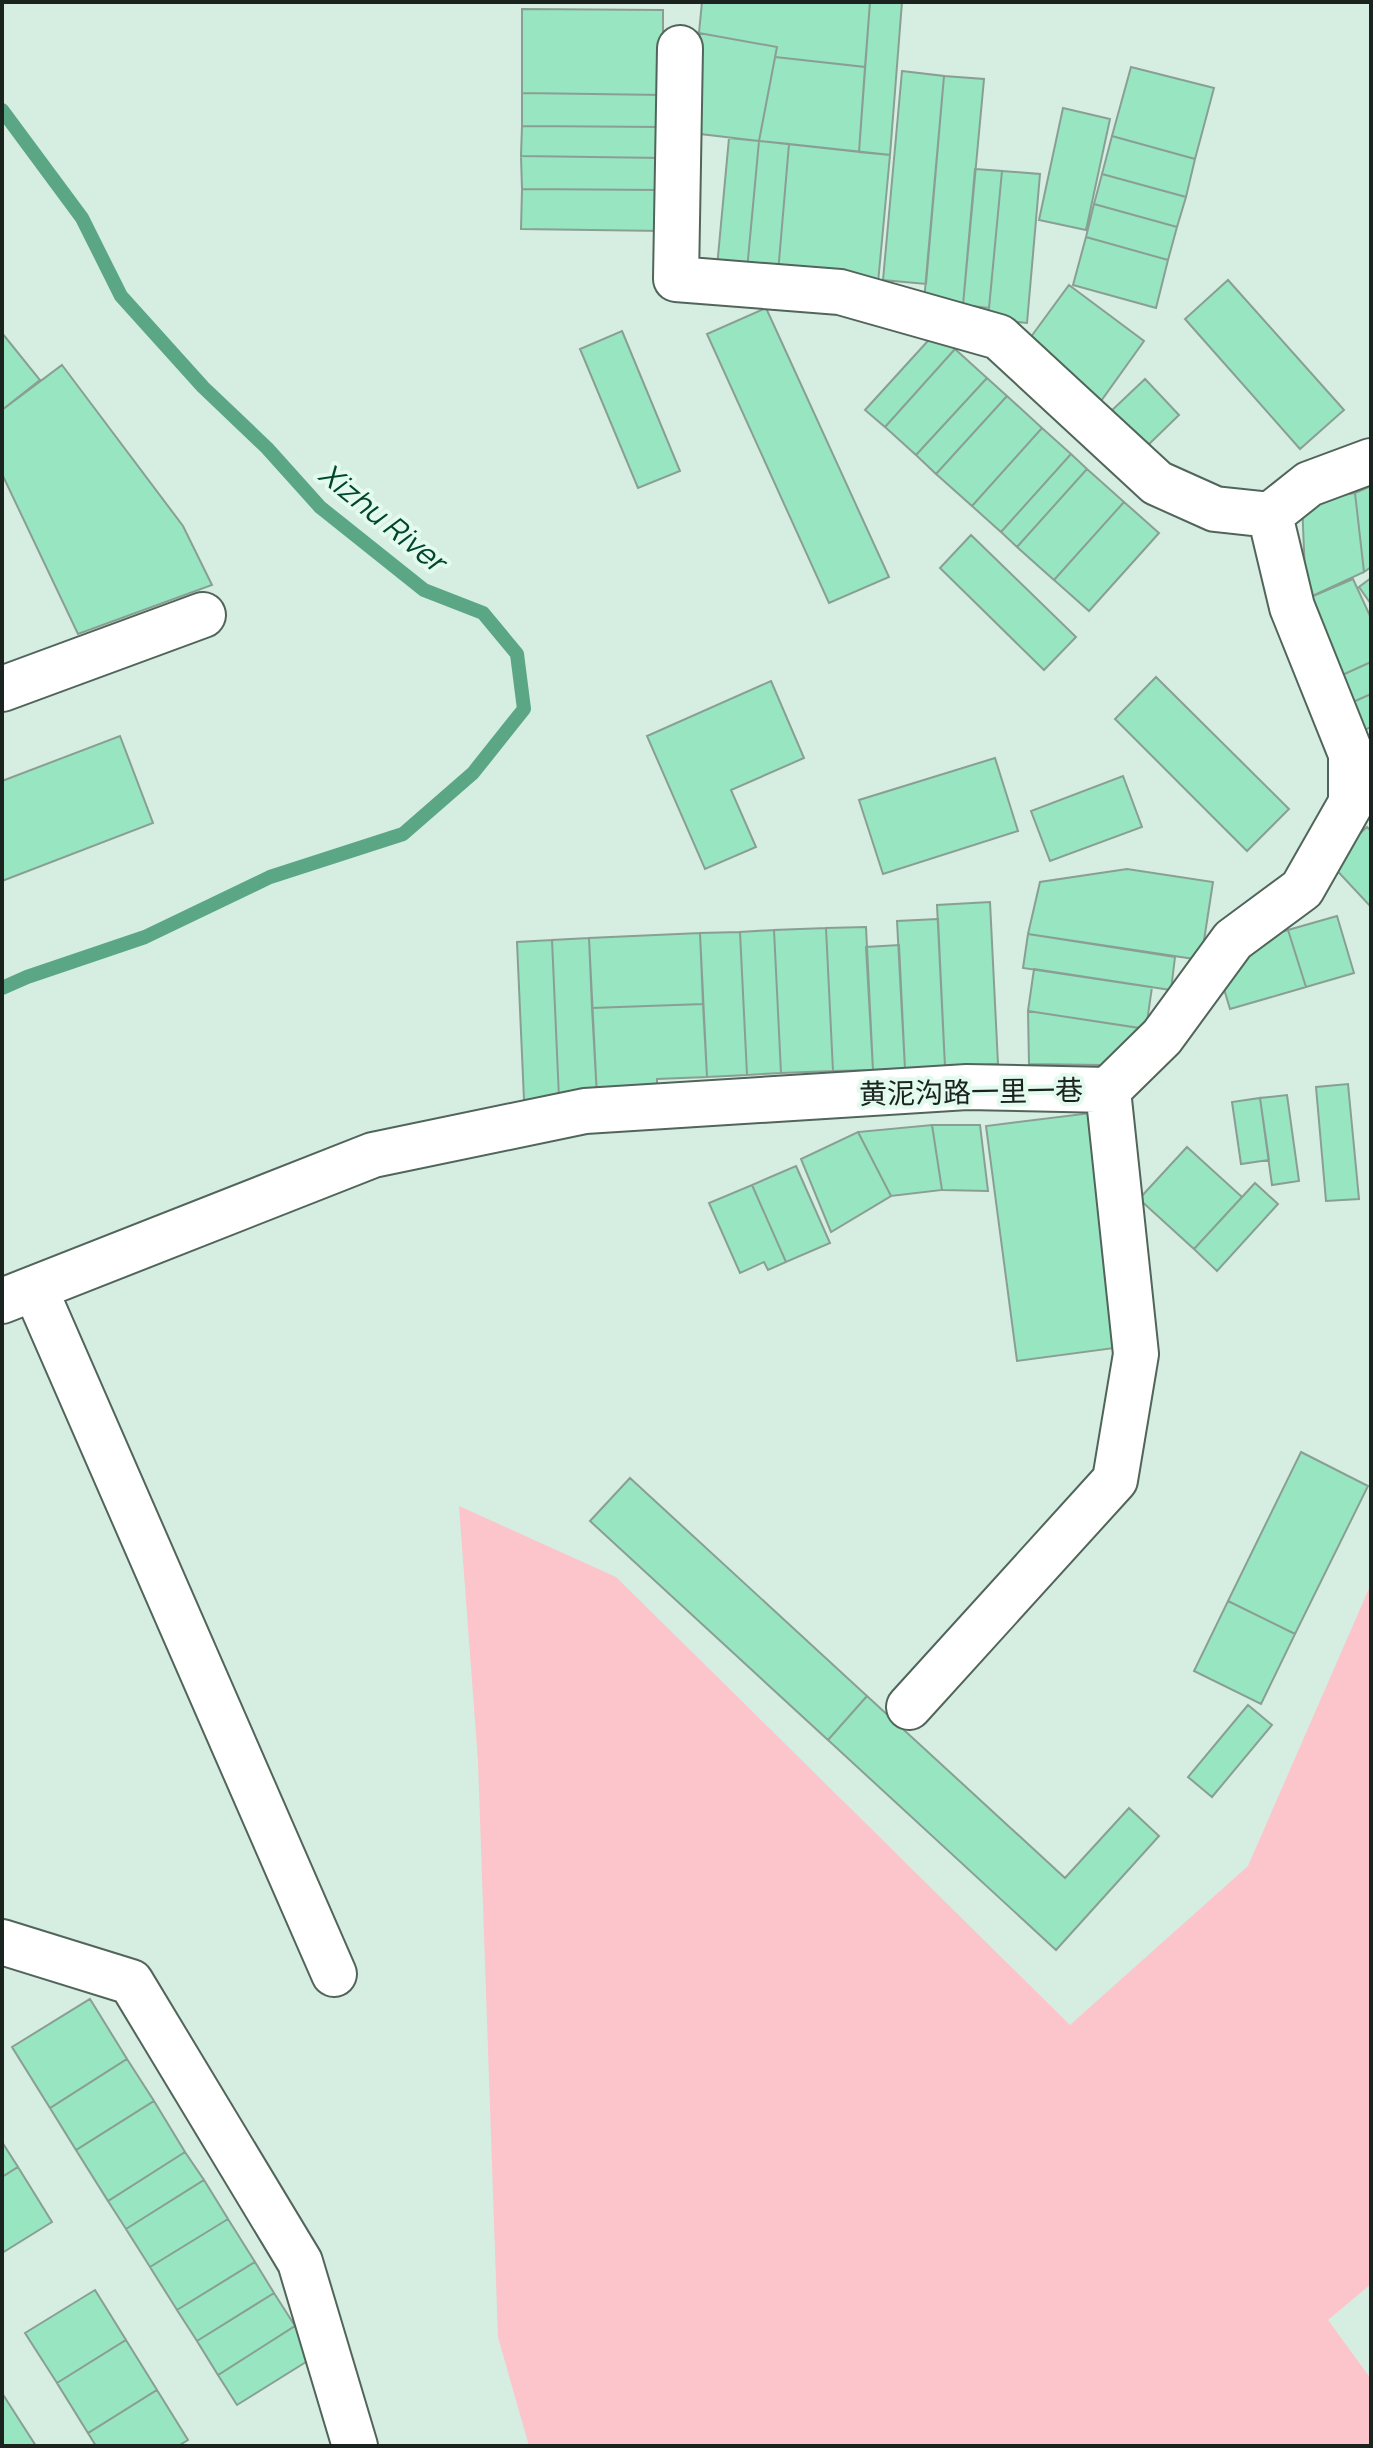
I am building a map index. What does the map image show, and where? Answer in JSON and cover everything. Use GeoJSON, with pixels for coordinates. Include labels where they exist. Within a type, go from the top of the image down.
{"type":"FeatureCollection","features":[{"type":"Feature","properties":{"kind":"street"},"geometry":{"type":"LineString","coordinates":[[680,48],[676,279],[840,292],[999,337],[1157,483],[1215,509],[1270,515],[1309,484],[1371,461]]}},
{"type":"Feature","properties":{"kind":"street","name":"黄泥沟路一里一巷"},"geometry":{"type":"LineString","coordinates":[[18,1295],[373,1155],[585,1111],[967,1087],[1108,1090],[1162,1037],[1233,940],[1302,889],[1351,803],[1351,754],[1292,607],[1270,515]]}},
{"type":"Feature","properties":{"kind":"street"},"geometry":{"type":"LineString","coordinates":[[2,689],[203,615]]}},
{"type":"Feature","properties":{"kind":"street"},"geometry":{"type":"LineString","coordinates":[[909,1707],[1115,1480],[1136,1354],[1108,1090]]}},
{"type":"Feature","properties":{"kind":"street"},"geometry":{"type":"LineString","coordinates":[[18,1295],[334,1974]]}},
{"type":"Feature","properties":{"kind":"street"},"geometry":{"type":"LineString","coordinates":[[2,1942],[131,1982],[300,2262],[355,2446]]}},
{"type":"Feature","properties":{"kind":"shaded area"},"geometry":{"type":"Polygon","coordinates":[[[459,1506],[616,1577],[1070,2025],[1248,1866],[1371,1584],[1371,2284],[1328,2320],[1371,2379],[1371,2446],[529,2446],[498,2337],[478,1761],[459,1506]]]}},
{"type":"Feature","properties":{"kind":"building"},"geometry":{"type":"Polygon","coordinates":[[[702,2],[870,2],[865,67],[775,57],[777,47],[699,33],[702,2]]]}},
{"type":"Feature","properties":{"kind":"building"},"geometry":{"type":"Polygon","coordinates":[[[870,2],[902,2],[890,155],[859,152],[870,2]]]}},
{"type":"Feature","properties":{"kind":"building"},"geometry":{"type":"Polygon","coordinates":[[[522,9],[663,10],[663,95],[522,93],[522,9]]]}},
{"type":"Feature","properties":{"kind":"building"},"geometry":{"type":"Polygon","coordinates":[[[699,33],[777,47],[759,141],[692,133],[699,33]]]}},
{"type":"Feature","properties":{"kind":"building"},"geometry":{"type":"Polygon","coordinates":[[[775,57],[865,67],[859,152],[759,141],[775,57]]]}},
{"type":"Feature","properties":{"kind":"building"},"geometry":{"type":"Polygon","coordinates":[[[1131,67],[1214,88],[1195,159],[1112,136],[1131,67]]]}},
{"type":"Feature","properties":{"kind":"building"},"geometry":{"type":"Polygon","coordinates":[[[902,71],[944,76],[926,284],[883,280],[902,71]]]}},
{"type":"Feature","properties":{"kind":"building"},"geometry":{"type":"Polygon","coordinates":[[[944,76],[984,79],[963,305],[924,301],[944,76]]]}},
{"type":"Feature","properties":{"kind":"building"},"geometry":{"type":"Polygon","coordinates":[[[522,93],[663,95],[663,127],[522,126],[522,93]]]}},
{"type":"Feature","properties":{"kind":"building"},"geometry":{"type":"Polygon","coordinates":[[[1063,108],[1110,119],[1086,230],[1039,220],[1063,108]]]}},
{"type":"Feature","properties":{"kind":"building"},"geometry":{"type":"Polygon","coordinates":[[[522,126],[663,127],[663,158],[521,156],[522,126]]]}},
{"type":"Feature","properties":{"kind":"building"},"geometry":{"type":"Polygon","coordinates":[[[1112,136],[1195,159],[1186,197],[1102,174],[1112,136]]]}},
{"type":"Feature","properties":{"kind":"building"},"geometry":{"type":"Polygon","coordinates":[[[729,138],[759,141],[747,270],[717,267],[729,138]]]}},
{"type":"Feature","properties":{"kind":"building"},"geometry":{"type":"Polygon","coordinates":[[[759,141],[789,144],[778,273],[747,270],[759,141]]]}},
{"type":"Feature","properties":{"kind":"building"},"geometry":{"type":"Polygon","coordinates":[[[789,144],[890,155],[878,283],[778,273],[789,144]]]}},
{"type":"Feature","properties":{"kind":"building"},"geometry":{"type":"Polygon","coordinates":[[[521,156],[663,158],[662,190],[522,189],[521,156]]]}},
{"type":"Feature","properties":{"kind":"building"},"geometry":{"type":"Polygon","coordinates":[[[975,169],[1002,171],[989,308],[963,305],[975,169]]]}},
{"type":"Feature","properties":{"kind":"building"},"geometry":{"type":"Polygon","coordinates":[[[1002,171],[1040,174],[1027,323],[988,319],[1002,171]]]}},
{"type":"Feature","properties":{"kind":"building"},"geometry":{"type":"Polygon","coordinates":[[[1102,174],[1186,197],[1177,227],[1094,204],[1102,174]]]}},
{"type":"Feature","properties":{"kind":"building"},"geometry":{"type":"Polygon","coordinates":[[[522,189],[662,190],[663,231],[521,229],[522,189]]]}},
{"type":"Feature","properties":{"kind":"building"},"geometry":{"type":"Polygon","coordinates":[[[1094,204],[1177,227],[1168,260],[1086,237],[1094,204]]]}},
{"type":"Feature","properties":{"kind":"building"},"geometry":{"type":"Polygon","coordinates":[[[1086,237],[1168,260],[1156,308],[1073,285],[1086,237]]]}},
{"type":"Feature","properties":{"kind":"building"},"geometry":{"type":"Polygon","coordinates":[[[1228,280],[1344,410],[1300,449],[1185,319],[1228,280]]]}},
{"type":"Feature","properties":{"kind":"building"},"geometry":{"type":"Polygon","coordinates":[[[1069,285],[1144,341],[1101,401],[1025,345],[1069,285]]]}},
{"type":"Feature","properties":{"kind":"building"},"geometry":{"type":"Polygon","coordinates":[[[766,308],[889,577],[829,603],[707,334],[766,308]]]}},
{"type":"Feature","properties":{"kind":"building"},"geometry":{"type":"Polygon","coordinates":[[[622,331],[680,471],[638,488],[580,349],[622,331]]]}},
{"type":"Feature","properties":{"kind":"building"},"geometry":{"type":"Polygon","coordinates":[[[936,332],[955,349],[885,427],[865,410],[936,332]]]}},
{"type":"Feature","properties":{"kind":"building"},"geometry":{"type":"Polygon","coordinates":[[[2,333],[40,380],[2,410],[2,333]]]}},
{"type":"Feature","properties":{"kind":"building"},"geometry":{"type":"Polygon","coordinates":[[[955,349],[987,378],[916,455],[885,427],[955,349]]]}},
{"type":"Feature","properties":{"kind":"building"},"geometry":{"type":"Polygon","coordinates":[[[62,365],[183,526],[212,585],[78,634],[2,474],[2,410],[62,365]]]}},
{"type":"Feature","properties":{"kind":"building"},"geometry":{"type":"Polygon","coordinates":[[[987,378],[1007,396],[936,474],[916,455],[987,378]]]}},
{"type":"Feature","properties":{"kind":"building"},"geometry":{"type":"Polygon","coordinates":[[[1145,379],[1179,415],[1143,450],[1108,414],[1145,379]]]}},
{"type":"Feature","properties":{"kind":"building"},"geometry":{"type":"Polygon","coordinates":[[[1007,396],[1042,428],[972,506],[936,474],[1007,396]]]}},
{"type":"Feature","properties":{"kind":"building"},"geometry":{"type":"Polygon","coordinates":[[[1042,428],[1071,454],[1001,532],[972,506],[1042,428]]]}},
{"type":"Feature","properties":{"kind":"building"},"geometry":{"type":"Polygon","coordinates":[[[1071,454],[1087,469],[1017,547],[1001,532],[1071,454]]]}},
{"type":"Feature","properties":{"kind":"building"},"geometry":{"type":"Polygon","coordinates":[[[1087,469],[1124,502],[1054,580],[1017,547],[1087,469]]]}},
{"type":"Feature","properties":{"kind":"building"},"geometry":{"type":"Polygon","coordinates":[[[1371,486],[1371,567],[1364,572],[1355,493],[1371,486]]]}},
{"type":"Feature","properties":{"kind":"building"},"geometry":{"type":"Polygon","coordinates":[[[1355,493],[1364,572],[1306,599],[1302,502],[1355,493]]]}},
{"type":"Feature","properties":{"kind":"building"},"geometry":{"type":"Polygon","coordinates":[[[1124,502],[1159,533],[1089,611],[1054,580],[1124,502]]]}},
{"type":"Feature","properties":{"kind":"building"},"geometry":{"type":"Polygon","coordinates":[[[971,535],[1076,637],[1044,670],[940,568],[971,535]]]}},
{"type":"Feature","properties":{"kind":"building"},"geometry":{"type":"Polygon","coordinates":[[[1371,578],[1371,604],[1359,587],[1371,578]]]}},
{"type":"Feature","properties":{"kind":"building"},"geometry":{"type":"Polygon","coordinates":[[[1353,579],[1371,618],[1371,662],[1340,676],[1306,599],[1353,579]]]}},
{"type":"Feature","properties":{"kind":"building"},"geometry":{"type":"Polygon","coordinates":[[[1371,662],[1371,694],[1353,702],[1340,676],[1371,662]]]}},
{"type":"Feature","properties":{"kind":"building"},"geometry":{"type":"Polygon","coordinates":[[[1156,677],[1289,809],[1247,851],[1115,719],[1156,677]]]}},
{"type":"Feature","properties":{"kind":"building"},"geometry":{"type":"Polygon","coordinates":[[[771,681],[804,758],[731,790],[756,847],[705,869],[647,736],[771,681]]]}},
{"type":"Feature","properties":{"kind":"building"},"geometry":{"type":"Polygon","coordinates":[[[1371,694],[1371,727],[1365,730],[1353,702],[1371,694]]]}},
{"type":"Feature","properties":{"kind":"building"},"geometry":{"type":"Polygon","coordinates":[[[120,736],[153,823],[2,881],[2,781],[120,736]]]}},
{"type":"Feature","properties":{"kind":"building"},"geometry":{"type":"Polygon","coordinates":[[[995,758],[1018,831],[883,874],[859,800],[995,758]]]}},
{"type":"Feature","properties":{"kind":"building"},"geometry":{"type":"Polygon","coordinates":[[[1123,776],[1142,827],[1050,861],[1031,811],[1123,776]]]}},
{"type":"Feature","properties":{"kind":"building"},"geometry":{"type":"Polygon","coordinates":[[[1367,827],[1371,831],[1371,907],[1329,862],[1367,827]]]}},
{"type":"Feature","properties":{"kind":"building"},"geometry":{"type":"Polygon","coordinates":[[[1127,869],[1213,882],[1201,960],[1028,934],[1040,882],[1127,869]]]}},
{"type":"Feature","properties":{"kind":"building"},"geometry":{"type":"Polygon","coordinates":[[[990,902],[998,1064],[945,1067],[937,905],[990,902]]]}},
{"type":"Feature","properties":{"kind":"building"},"geometry":{"type":"Polygon","coordinates":[[[1337,916],[1354,973],[1306,987],[1288,930],[1337,916]]]}},
{"type":"Feature","properties":{"kind":"building"},"geometry":{"type":"Polygon","coordinates":[[[938,919],[945,1067],[905,1069],[897,921],[938,919]]]}},
{"type":"Feature","properties":{"kind":"building"},"geometry":{"type":"Polygon","coordinates":[[[866,927],[873,1070],[833,1071],[826,928],[866,927]]]}},
{"type":"Feature","properties":{"kind":"building"},"geometry":{"type":"Polygon","coordinates":[[[826,928],[833,1071],[781,1073],[774,930],[826,928]]]}},
{"type":"Feature","properties":{"kind":"building"},"geometry":{"type":"Polygon","coordinates":[[[774,930],[781,1073],[747,1075],[740,932],[774,930]]]}},
{"type":"Feature","properties":{"kind":"building"},"geometry":{"type":"Polygon","coordinates":[[[1288,930],[1306,987],[1230,1009],[1221,979],[1251,941],[1288,930]]]}},
{"type":"Feature","properties":{"kind":"building"},"geometry":{"type":"Polygon","coordinates":[[[740,932],[747,1075],[707,1077],[700,933],[740,932]]]}},
{"type":"Feature","properties":{"kind":"building"},"geometry":{"type":"Polygon","coordinates":[[[700,933],[703,1004],[592,1008],[589,938],[700,933]]]}},
{"type":"Feature","properties":{"kind":"building"},"geometry":{"type":"Polygon","coordinates":[[[1028,934],[1175,957],[1171,990],[1023,968],[1028,934]]]}},
{"type":"Feature","properties":{"kind":"building"},"geometry":{"type":"Polygon","coordinates":[[[589,938],[597,1097],[559,1098],[552,940],[589,938]]]}},
{"type":"Feature","properties":{"kind":"building"},"geometry":{"type":"Polygon","coordinates":[[[552,940],[559,1098],[524,1100],[517,942],[552,940]]]}},
{"type":"Feature","properties":{"kind":"building"},"geometry":{"type":"Polygon","coordinates":[[[899,945],[905,1069],[873,1070],[866,947],[899,945]]]}},
{"type":"Feature","properties":{"kind":"building"},"geometry":{"type":"Polygon","coordinates":[[[1034,969],[1152,987],[1146,1029],[1028,1011],[1034,969]]]}},
{"type":"Feature","properties":{"kind":"building"},"geometry":{"type":"Polygon","coordinates":[[[703,1004],[707,1077],[657,1079],[657,1094],[597,1097],[592,1008],[703,1004]]]}},
{"type":"Feature","properties":{"kind":"building"},"geometry":{"type":"Polygon","coordinates":[[[1028,1011],[1146,1029],[1103,1065],[1029,1064],[1028,1011]]]}},
{"type":"Feature","properties":{"kind":"building"},"geometry":{"type":"Polygon","coordinates":[[[1348,1084],[1359,1199],[1326,1201],[1316,1087],[1348,1084]]]}},
{"type":"Feature","properties":{"kind":"building"},"geometry":{"type":"Polygon","coordinates":[[[1287,1095],[1299,1181],[1272,1185],[1260,1098],[1287,1095]]]}},
{"type":"Feature","properties":{"kind":"building"},"geometry":{"type":"Polygon","coordinates":[[[1260,1098],[1269,1160],[1241,1164],[1232,1102],[1260,1098]]]}},
{"type":"Feature","properties":{"kind":"building"},"geometry":{"type":"Polygon","coordinates":[[[1091,1113],[1122,1347],[1017,1361],[986,1126],[1091,1113]]]}},
{"type":"Feature","properties":{"kind":"building"},"geometry":{"type":"Polygon","coordinates":[[[932,1125],[942,1190],[891,1196],[858,1132],[932,1125]]]}},
{"type":"Feature","properties":{"kind":"building"},"geometry":{"type":"Polygon","coordinates":[[[932,1125],[980,1125],[988,1191],[942,1190],[932,1125]]]}},
{"type":"Feature","properties":{"kind":"building"},"geometry":{"type":"Polygon","coordinates":[[[858,1132],[891,1196],[831,1232],[801,1159],[858,1132]]]}},
{"type":"Feature","properties":{"kind":"building"},"geometry":{"type":"Polygon","coordinates":[[[1187,1147],[1242,1197],[1194,1249],[1139,1199],[1187,1147]]]}},
{"type":"Feature","properties":{"kind":"building"},"geometry":{"type":"Polygon","coordinates":[[[796,1166],[830,1243],[786,1262],[752,1185],[796,1166]]]}},
{"type":"Feature","properties":{"kind":"building"},"geometry":{"type":"Polygon","coordinates":[[[1255,1183],[1278,1204],[1217,1271],[1194,1249],[1255,1183]]]}},
{"type":"Feature","properties":{"kind":"building"},"geometry":{"type":"Polygon","coordinates":[[[752,1185],[786,1262],[768,1270],[764,1262],[740,1273],[709,1203],[752,1185]]]}},
{"type":"Feature","properties":{"kind":"building"},"geometry":{"type":"Polygon","coordinates":[[[1301,1452],[1368,1486],[1295,1634],[1228,1601],[1301,1452]]]}},
{"type":"Feature","properties":{"kind":"building"},"geometry":{"type":"Polygon","coordinates":[[[630,1478],[867,1696],[828,1740],[590,1521],[630,1478]]]}},
{"type":"Feature","properties":{"kind":"building"},"geometry":{"type":"Polygon","coordinates":[[[1228,1601],[1295,1634],[1261,1704],[1194,1671],[1228,1601]]]}},
{"type":"Feature","properties":{"kind":"building"},"geometry":{"type":"Polygon","coordinates":[[[867,1696],[1065,1878],[1129,1808],[1159,1836],[1056,1950],[828,1740],[867,1696]]]}},
{"type":"Feature","properties":{"kind":"building"},"geometry":{"type":"Polygon","coordinates":[[[1248,1705],[1272,1725],[1212,1797],[1188,1777],[1248,1705]]]}},
{"type":"Feature","properties":{"kind":"building"},"geometry":{"type":"Polygon","coordinates":[[[90,1999],[127,2059],[50,2108],[12,2047],[90,1999]]]}},
{"type":"Feature","properties":{"kind":"building"},"geometry":{"type":"Polygon","coordinates":[[[127,2059],[154,2101],[76,2150],[50,2108],[127,2059]]]}},
{"type":"Feature","properties":{"kind":"building"},"geometry":{"type":"Polygon","coordinates":[[[154,2101],[185,2152],[108,2201],[76,2150],[154,2101]]]}},
{"type":"Feature","properties":{"kind":"building"},"geometry":{"type":"Polygon","coordinates":[[[2,2142],[18,2167],[2,2177],[2,2142]]]}},
{"type":"Feature","properties":{"kind":"building"},"geometry":{"type":"Polygon","coordinates":[[[185,2152],[204,2180],[126,2229],[108,2201],[185,2152]]]}},
{"type":"Feature","properties":{"kind":"building"},"geometry":{"type":"Polygon","coordinates":[[[18,2167],[52,2222],[2,2253],[2,2177],[18,2167]]]}},
{"type":"Feature","properties":{"kind":"building"},"geometry":{"type":"Polygon","coordinates":[[[204,2180],[228,2219],[150,2267],[126,2229],[204,2180]]]}},
{"type":"Feature","properties":{"kind":"building"},"geometry":{"type":"Polygon","coordinates":[[[228,2219],[255,2262],[177,2310],[150,2267],[228,2219]]]}},
{"type":"Feature","properties":{"kind":"building"},"geometry":{"type":"Polygon","coordinates":[[[255,2262],[274,2293],[197,2341],[177,2310],[255,2262]]]}},
{"type":"Feature","properties":{"kind":"building"},"geometry":{"type":"Polygon","coordinates":[[[95,2290],[126,2340],[57,2383],[25,2333],[95,2290]]]}},
{"type":"Feature","properties":{"kind":"building"},"geometry":{"type":"Polygon","coordinates":[[[274,2293],[295,2326],[218,2375],[197,2341],[274,2293]]]}},
{"type":"Feature","properties":{"kind":"building"},"geometry":{"type":"Polygon","coordinates":[[[295,2326],[314,2357],[237,2405],[218,2375],[295,2326]]]}},
{"type":"Feature","properties":{"kind":"building"},"geometry":{"type":"Polygon","coordinates":[[[126,2340],[157,2390],[88,2433],[57,2383],[126,2340]]]}},
{"type":"Feature","properties":{"kind":"building"},"geometry":{"type":"Polygon","coordinates":[[[157,2390],[188,2440],[178,2446],[96,2446],[88,2433],[157,2390]]]}},
{"type":"Feature","properties":{"kind":"building"},"geometry":{"type":"Polygon","coordinates":[[[2,2393],[36,2446],[2,2446],[2,2393]]]}},
{"type":"Feature","properties":{"kind":"waterway","name":"Xizhu River"},"geometry":{"type":"LineString","coordinates":[[2,110],[82,218],[121,296],[203,387],[267,448],[320,507],[424,590],[483,613],[517,654],[524,709],[473,773],[403,834],[270,877],[145,937],[2,988]]}}]}
